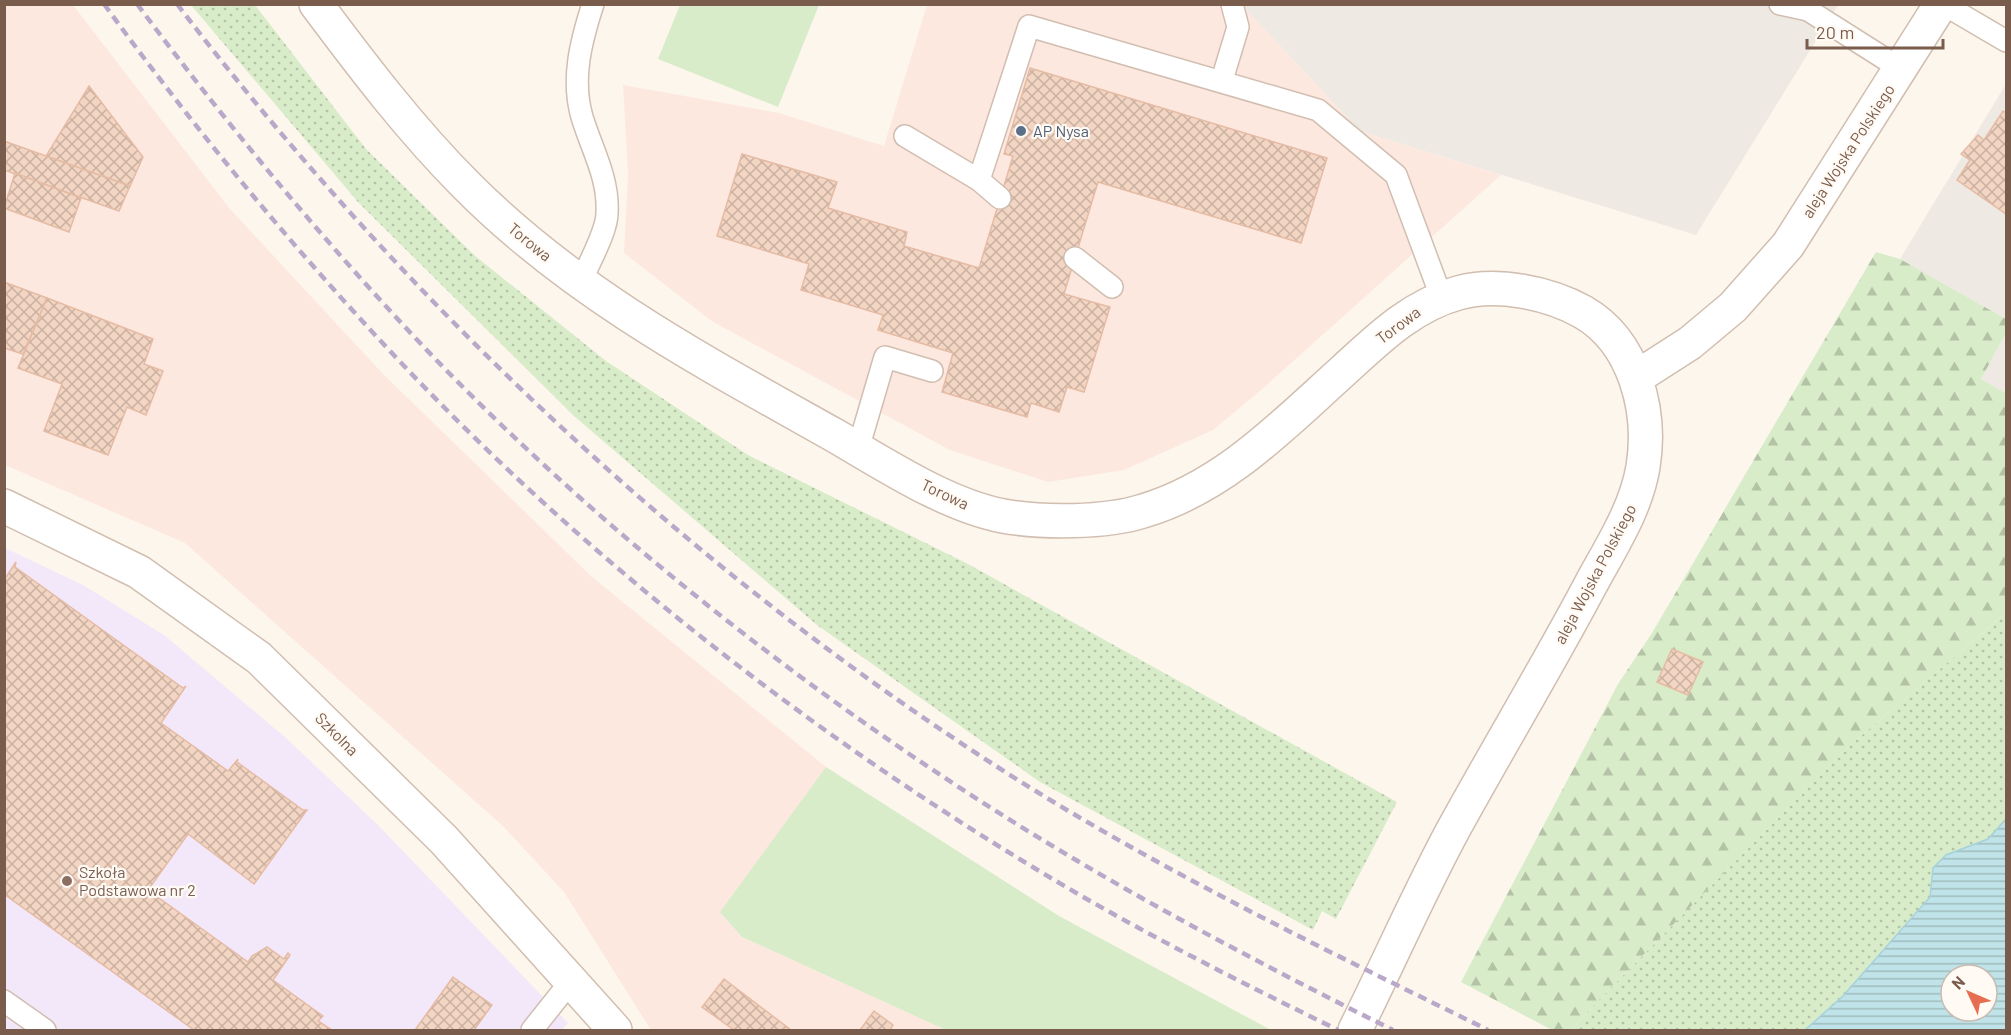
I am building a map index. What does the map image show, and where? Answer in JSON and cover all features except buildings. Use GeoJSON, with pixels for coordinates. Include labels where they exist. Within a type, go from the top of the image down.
{"type":"FeatureCollection","features":[{"type":"Feature","properties":{"kind":"street","name":"Torowa"},"geometry":{"type":"LineString","coordinates":[[316,4],[407,120],[466,186],[527,241],[581,282],[646,328],[858,449],[961,503],[1002,516],[1053,520],[1115,517],[1142,512],[1214,479],[1244,459],[1389,329],[1421,307],[1462,291],[1501,290],[1556,298],[1590,316],[1599,324],[1615,340],[1637,377]]}},
{"type":"Feature","properties":{"kind":"street","name":"aleja Wojska Polskiego"},"geometry":{"type":"LineString","coordinates":[[1355,1030],[1452,833],[1543,673],[1634,504],[1644,465],[1645,424],[1637,377],[1690,343],[1733,307],[1788,245],[1942,4]]}},
{"type":"Feature","properties":{"kind":"street","name":"Szkolna"},"geometry":{"type":"LineString","coordinates":[[4,506],[139,572],[259,658],[444,840],[615,1030]]}},
{"type":"Feature","properties":{"kind":"lane"},"geometry":{"type":"LineString","coordinates":[[581,282],[607,216],[606,182],[582,116],[577,89],[577,67],[593,4]]}},
{"type":"Feature","properties":{"kind":"lane"},"geometry":{"type":"LineString","coordinates":[[1221,80],[1238,27],[1232,4]]}},
{"type":"Feature","properties":{"kind":"lane"},"geometry":{"type":"LineString","coordinates":[[1780,4],[1809,7],[1901,69]]}},
{"type":"Feature","properties":{"kind":"lane"},"geometry":{"type":"LineString","coordinates":[[1942,4],[2007,41]]}},
{"type":"Feature","properties":{"kind":"lane"},"geometry":{"type":"LineString","coordinates":[[979,180],[1029,26],[1318,110],[1396,175],[1442,299]]}},
{"type":"Feature","properties":{"kind":"lane"},"geometry":{"type":"LineString","coordinates":[[905,136],[979,180],[1000,198]]}},
{"type":"Feature","properties":{"kind":"lane"},"geometry":{"type":"LineString","coordinates":[[1075,258],[1112,287]]}},
{"type":"Feature","properties":{"kind":"lane"},"geometry":{"type":"LineString","coordinates":[[858,449],[885,357],[932,370]]}},
{"type":"Feature","properties":{"kind":"lane"},"geometry":{"type":"LineString","coordinates":[[532,1030],[571,981]]}},
{"type":"Feature","properties":{"kind":"lane"},"geometry":{"type":"LineString","coordinates":[[4,1000],[45,1030]]}},
{"type":"Feature","properties":{"kind":"shaded area"},"geometry":{"type":"Polygon","coordinates":[[[5,5],[73,5],[230,209],[384,375],[592,577],[826,767],[721,913],[742,937],[946,1030],[651,1030],[564,892],[503,826],[185,543],[5,465],[5,5]]]}},
{"type":"Feature","properties":{"kind":"shaded area"},"geometry":{"type":"Polygon","coordinates":[[[927,5],[1242,5],[1360,131],[1501,175],[1260,391],[1213,430],[1124,470],[1048,482],[950,450],[713,322],[624,253],[628,174],[623,85],[779,113],[884,146],[927,5]]]}},
{"type":"Feature","properties":{"kind":"shaded area"},"geometry":{"type":"Polygon","coordinates":[[[1242,5],[1838,5],[1696,235],[1360,131],[1242,5]]]}},
{"type":"Feature","properties":{"kind":"shaded area"},"geometry":{"type":"Polygon","coordinates":[[[2006,84],[2006,319],[1900,259],[2006,84]]]}},
{"type":"Feature","properties":{"kind":"shaded area"},"geometry":{"type":"Polygon","coordinates":[[[2006,333],[2006,393],[1981,379],[2006,333]]]}},
{"type":"Feature","properties":{"kind":"shaded area"},"geometry":{"type":"Polygon","coordinates":[[[5,548],[83,585],[164,635],[286,738],[378,825],[568,1023],[562,1030],[5,1030],[5,548]]]}},
{"type":"Feature","properties":{"kind":"green space"},"geometry":{"type":"Polygon","coordinates":[[[191,5],[255,5],[366,149],[474,255],[606,361],[748,455],[968,564],[1397,802],[1336,919],[1322,911],[1313,930],[1040,782],[817,625],[574,416],[358,202],[191,5]]]}},
{"type":"Feature","properties":{"kind":"green space"},"geometry":{"type":"Polygon","coordinates":[[[680,5],[819,5],[778,107],[658,59],[680,5]]]}},
{"type":"Feature","properties":{"kind":"green space"},"geometry":{"type":"Polygon","coordinates":[[[1876,252],[1900,259],[2006,319],[2006,333],[1981,379],[2006,393],[2006,613],[1849,746],[1586,1013],[1572,1030],[1552,1030],[1461,982],[1618,684],[1652,633],[1876,252]]]}},
{"type":"Feature","properties":{"kind":"green space"},"geometry":{"type":"Polygon","coordinates":[[[2006,613],[2006,819],[1988,839],[1946,855],[1934,868],[1930,897],[1843,996],[1805,1030],[1572,1030],[1586,1013],[1849,746],[2006,613]]]}},
{"type":"Feature","properties":{"kind":"green space"},"geometry":{"type":"Polygon","coordinates":[[[826,767],[1059,916],[1271,1030],[946,1030],[742,937],[720,912],[826,767]]]}},
{"type":"Feature","properties":{"kind":"water"},"geometry":{"type":"Polygon","coordinates":[[[2006,819],[2006,1030],[1805,1030],[1843,996],[1930,897],[1933,868],[1946,855],[1988,839],[2006,819]]]}},
{"type":"Feature","properties":{"kind":"railway"},"geometry":{"type":"LineString","coordinates":[[104,4],[175,99],[249,191],[366,325],[476,439],[625,575],[785,701],[867,760],[951,816],[1036,869],[1147,933],[1338,1030]]}},
{"type":"Feature","properties":{"kind":"railway"},"geometry":{"type":"LineString","coordinates":[[137,4],[196,81],[319,231],[445,369],[578,496],[720,615],[867,725],[1051,845],[1163,910],[1393,1030]]}},
{"type":"Feature","properties":{"kind":"railway"},"geometry":{"type":"LineString","coordinates":[[177,4],[263,111],[352,215],[447,315],[545,412],[647,504],[753,592],[863,675],[1037,792],[1163,865],[1488,1030]]}},
{"type":"Feature","properties":{"kind":"place","name":"AP Nysa"},"geometry":{"type":"Point","coordinates":[1021,131]}},
{"type":"Feature","properties":{"kind":"place","name":"Szkoła Podstawowa nr 2"},"geometry":{"type":"Point","coordinates":[67,881]}}]}
